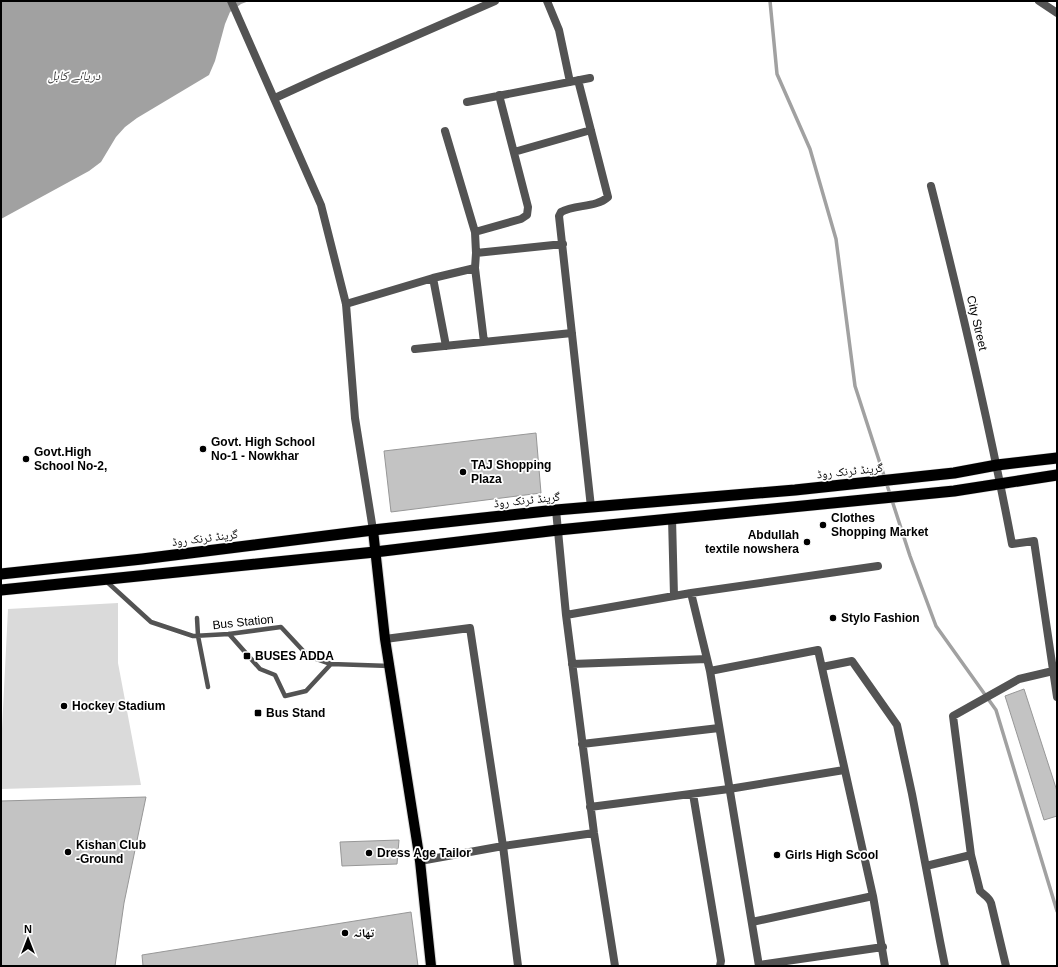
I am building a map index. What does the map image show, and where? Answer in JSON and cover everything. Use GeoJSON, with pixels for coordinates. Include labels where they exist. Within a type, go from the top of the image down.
{"type":"FeatureCollection","features":[{"type":"Feature","properties":{"kind":"highway","name":"گرینڈ ٹرنک روڈ"},"geometry":{"type":"LineString","coordinates":[[1,574],[142,559],[373,530],[556,510],[795,490],[954,473],[997,465],[1057,458]]}},
{"type":"Feature","properties":{"kind":"highway"},"geometry":{"type":"LineString","coordinates":[[1,590],[376,552],[672,518],[954,491],[1057,475]]}},
{"type":"Feature","properties":{"kind":"main road"},"geometry":{"type":"LineString","coordinates":[[373,530],[385,639],[420,861],[431,966]]}},
{"type":"Feature","properties":{"kind":"street"},"geometry":{"type":"LineString","coordinates":[[231,1],[322,205],[346,304],[355,418],[373,530]]}},
{"type":"Feature","properties":{"kind":"street"},"geometry":{"type":"LineString","coordinates":[[275,98],[495,1]]}},
{"type":"Feature","properties":{"kind":"street"},"geometry":{"type":"LineString","coordinates":[[547,1],[559,30],[574,81],[592,130],[608,197],[603,201],[567,209],[561,212],[560,216],[592,507]]}},
{"type":"Feature","properties":{"kind":"street"},"geometry":{"type":"LineString","coordinates":[[1039,1],[1057,13]]}},
{"type":"Feature","properties":{"kind":"street"},"geometry":{"type":"LineString","coordinates":[[467,102],[590,78]]}},
{"type":"Feature","properties":{"kind":"street"},"geometry":{"type":"LineString","coordinates":[[475,232],[521,219],[527,214],[528,207],[500,95]]}},
{"type":"Feature","properties":{"kind":"street"},"geometry":{"type":"LineString","coordinates":[[514,152],[592,130]]}},
{"type":"Feature","properties":{"kind":"street"},"geometry":{"type":"LineString","coordinates":[[445,131],[475,232],[475,268],[484,342]]}},
{"type":"Feature","properties":{"kind":"street","name":"City Street"},"geometry":{"type":"LineString","coordinates":[[931,186],[957,289],[997,465],[1012,544],[1034,541],[1053,672]]}},
{"type":"Feature","properties":{"kind":"street"},"geometry":{"type":"LineString","coordinates":[[476,253],[563,244]]}},
{"type":"Feature","properties":{"kind":"street"},"geometry":{"type":"LineString","coordinates":[[346,304],[433,278],[475,268]]}},
{"type":"Feature","properties":{"kind":"street"},"geometry":{"type":"LineString","coordinates":[[433,278],[446,346]]}},
{"type":"Feature","properties":{"kind":"street"},"geometry":{"type":"LineString","coordinates":[[415,349],[572,333]]}},
{"type":"Feature","properties":{"kind":"street"},"geometry":{"type":"LineString","coordinates":[[556,510],[566,615],[590,807],[615,966]]}},
{"type":"Feature","properties":{"kind":"street"},"geometry":{"type":"LineString","coordinates":[[672,518],[674,596]]}},
{"type":"Feature","properties":{"kind":"street"},"geometry":{"type":"LineString","coordinates":[[566,615],[691,593],[878,566]]}},
{"type":"Feature","properties":{"kind":"street"},"geometry":{"type":"LineString","coordinates":[[691,593],[710,671],[759,966],[883,947]]}},
{"type":"Feature","properties":{"kind":"street"},"geometry":{"type":"LineString","coordinates":[[385,639],[470,628],[503,846],[518,966]]}},
{"type":"Feature","properties":{"kind":"street"},"geometry":{"type":"LineString","coordinates":[[710,671],[818,650],[873,896],[883,947],[885,966]]}},
{"type":"Feature","properties":{"kind":"street"},"geometry":{"type":"LineString","coordinates":[[572,664],[707,659]]}},
{"type":"Feature","properties":{"kind":"street"},"geometry":{"type":"LineString","coordinates":[[822,667],[852,661],[897,725],[946,966]]}},
{"type":"Feature","properties":{"kind":"street"},"geometry":{"type":"LineString","coordinates":[[1006,966],[992,903],[980,890],[971,856],[953,716],[1019,679],[1053,672],[1057,697]]}},
{"type":"Feature","properties":{"kind":"street"},"geometry":{"type":"LineString","coordinates":[[582,744],[719,728]]}},
{"type":"Feature","properties":{"kind":"street"},"geometry":{"type":"LineString","coordinates":[[590,807],[729,789],[844,770]]}},
{"type":"Feature","properties":{"kind":"street"},"geometry":{"type":"LineString","coordinates":[[693,794],[721,961],[720,966]]}},
{"type":"Feature","properties":{"kind":"street"},"geometry":{"type":"LineString","coordinates":[[420,861],[503,846],[594,833]]}},
{"type":"Feature","properties":{"kind":"street"},"geometry":{"type":"LineString","coordinates":[[926,866],[971,856]]}},
{"type":"Feature","properties":{"kind":"street"},"geometry":{"type":"LineString","coordinates":[[752,922],[873,896]]}},
{"type":"Feature","properties":{"kind":"lane","name":"Bus Station"},"geometry":{"type":"LineString","coordinates":[[104,580],[151,622],[193,636],[228,634],[281,627],[308,656],[331,664],[390,666]]}},
{"type":"Feature","properties":{"kind":"lane"},"geometry":{"type":"LineString","coordinates":[[197,618],[198,636],[208,687]]}},
{"type":"Feature","properties":{"kind":"lane"},"geometry":{"type":"LineString","coordinates":[[228,634],[260,669],[275,675],[285,696],[306,692],[331,664]]}},
{"type":"Feature","properties":{"kind":"shaded area","name":"Hockey Stadium"},"geometry":{"type":"Polygon","coordinates":[[[118,603],[118,663],[141,785],[1,789],[1,749],[8,609],[118,603]]]}},
{"type":"Feature","properties":{"kind":"water","name":"دریائے کابل"},"geometry":{"type":"Polygon","coordinates":[[[1,1],[249,1],[241,4],[230,12],[225,24],[215,61],[209,75],[137,118],[125,127],[116,137],[101,162],[89,171],[1,219],[1,1]]]}},
{"type":"Feature","properties":{"kind":"building","name":"TAJ Shopping Plaza"},"geometry":{"type":"Polygon","coordinates":[[[536,433],[541,493],[391,512],[384,451],[536,433]]]}},
{"type":"Feature","properties":{"kind":"building"},"geometry":{"type":"Polygon","coordinates":[[[1024,689],[1057,791],[1057,816],[1044,820],[1005,696],[1024,689]]]}},
{"type":"Feature","properties":{"kind":"building","name":"Kishan Club -Ground"},"geometry":{"type":"Polygon","coordinates":[[[146,797],[124,903],[115,966],[1,966],[1,801],[146,797]]]}},
{"type":"Feature","properties":{"kind":"building","name":"Dress Age Tailor"},"geometry":{"type":"Polygon","coordinates":[[[399,840],[397,864],[342,866],[340,842],[399,840]]]}},
{"type":"Feature","properties":{"kind":"building","name":"تھانہ"},"geometry":{"type":"Polygon","coordinates":[[[411,912],[418,966],[143,966],[142,955],[411,912]]]}},
{"type":"Feature","properties":{"kind":"waterway"},"geometry":{"type":"LineString","coordinates":[[770,1],[777,74],[810,149],[836,239],[855,386],[910,556],[936,626],[996,710],[1057,911]]}},
{"type":"Feature","properties":{"kind":"place","name":"Govt. High School No-1 - Nowkhar"},"geometry":{"type":"Point","coordinates":[203,449]}},
{"type":"Feature","properties":{"kind":"place","name":"Govt.High School No-2,"},"geometry":{"type":"Point","coordinates":[26,459]}},
{"type":"Feature","properties":{"kind":"place","name":"TAJ Shopping Plaza"},"geometry":{"type":"Point","coordinates":[463,472]}},
{"type":"Feature","properties":{"kind":"place","name":"Clothes Shopping Market"},"geometry":{"type":"Point","coordinates":[823,525]}},
{"type":"Feature","properties":{"kind":"place","name":"Abdullah textile nowshera"},"geometry":{"type":"Point","coordinates":[807,542]}},
{"type":"Feature","properties":{"kind":"place","name":"Stylo Fashion"},"geometry":{"type":"Point","coordinates":[833,618]}},
{"type":"Feature","properties":{"kind":"place","name":"BUSES ADDA"},"geometry":{"type":"Point","coordinates":[247,656]}},
{"type":"Feature","properties":{"kind":"place","name":"Hockey Stadium"},"geometry":{"type":"Point","coordinates":[64,706]}},
{"type":"Feature","properties":{"kind":"place","name":"Bus Stand"},"geometry":{"type":"Point","coordinates":[258,713]}},
{"type":"Feature","properties":{"kind":"place","name":"Kishan Club -Ground"},"geometry":{"type":"Point","coordinates":[68,852]}},
{"type":"Feature","properties":{"kind":"place","name":"Dress Age Tailor"},"geometry":{"type":"Point","coordinates":[369,853]}},
{"type":"Feature","properties":{"kind":"place","name":"Girls High Scool"},"geometry":{"type":"Point","coordinates":[777,855]}},
{"type":"Feature","properties":{"kind":"place","name":"تھانہ"},"geometry":{"type":"Point","coordinates":[345,933]}}]}
